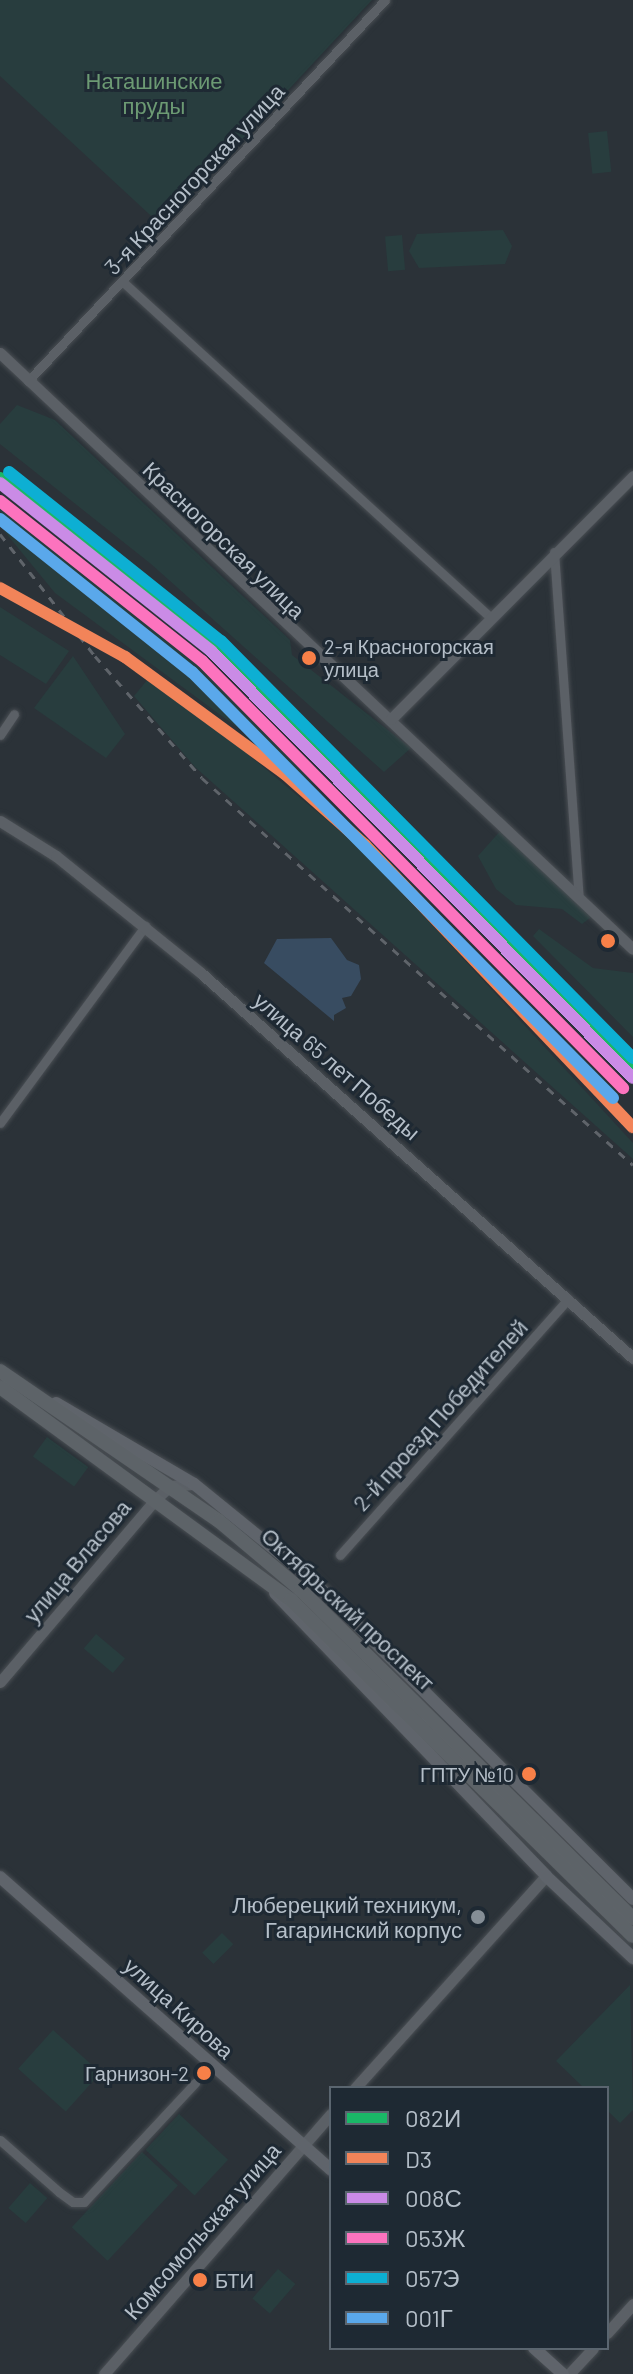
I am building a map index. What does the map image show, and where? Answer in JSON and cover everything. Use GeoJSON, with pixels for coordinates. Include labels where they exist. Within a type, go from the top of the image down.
{"type":"FeatureCollection","features":[{"type":"Feature","properties":{"kind":"main road"},"geometry":{"type":"LineString","coordinates":[[3,1379],[194,1484],[320,1588],[633,1899]]}},
{"type":"Feature","properties":{"kind":"main road","name":"Октябрьский проспект"},"geometry":{"type":"LineString","coordinates":[[3,1379],[170,1486],[312,1601],[607,1904],[633,1936]]}},
{"type":"Feature","properties":{"kind":"main road","name":"Октябрьский проспект"},"geometry":{"type":"LineString","coordinates":[[3,1379],[156,1499],[254,1570],[322,1629],[607,1904],[633,1919]]}},
{"type":"Feature","properties":{"kind":"main road"},"geometry":{"type":"LineString","coordinates":[[254,1570],[546,1876],[633,1958]]}},
{"type":"Feature","properties":{"kind":"main road","name":"улица Кирова"},"geometry":{"type":"LineString","coordinates":[[0,1877],[329,2168]]}},
{"type":"Feature","properties":{"kind":"main road"},"geometry":{"type":"LineString","coordinates":[[536,2350],[563,2374]]}},
{"type":"Feature","properties":{"kind":"street","name":"3-я Красногорская улица"},"geometry":{"type":"LineString","coordinates":[[28,381],[385,0]]}},
{"type":"Feature","properties":{"kind":"street"},"geometry":{"type":"LineString","coordinates":[[122,281],[489,616]]}},
{"type":"Feature","properties":{"kind":"street","name":"Красногорская улица"},"geometry":{"type":"LineString","coordinates":[[0,353],[302,642],[391,719],[633,949]]}},
{"type":"Feature","properties":{"kind":"street"},"geometry":{"type":"LineString","coordinates":[[391,719],[489,616],[633,476]]}},
{"type":"Feature","properties":{"kind":"street"},"geometry":{"type":"LineString","coordinates":[[554,552],[579,898]]}},
{"type":"Feature","properties":{"kind":"street"},"geometry":{"type":"LineString","coordinates":[[0,735],[14,714]]}},
{"type":"Feature","properties":{"kind":"street","name":"улица 65 лет Победы"},"geometry":{"type":"LineString","coordinates":[[0,821],[56,856],[145,926],[633,1358]]}},
{"type":"Feature","properties":{"kind":"street"},"geometry":{"type":"LineString","coordinates":[[0,1123],[145,926]]}},
{"type":"Feature","properties":{"kind":"street","name":"2-й проезд Победителей"},"geometry":{"type":"LineString","coordinates":[[340,1555],[568,1299]]}},
{"type":"Feature","properties":{"kind":"street"},"geometry":{"type":"LineString","coordinates":[[170,1486],[194,1484]]}},
{"type":"Feature","properties":{"kind":"street","name":"улица Власова"},"geometry":{"type":"LineString","coordinates":[[0,1682],[170,1486]]}},
{"type":"Feature","properties":{"kind":"street"},"geometry":{"type":"LineString","coordinates":[[357,2086],[546,1876]]}},
{"type":"Feature","properties":{"kind":"street"},"geometry":{"type":"LineString","coordinates":[[0,2140],[59,2192],[73,2202],[84,2202],[195,2083]]}},
{"type":"Feature","properties":{"kind":"street","name":"Комсомольская улица"},"geometry":{"type":"LineString","coordinates":[[104,2374],[329,2116]]}},
{"type":"Feature","properties":{"kind":"street"},"geometry":{"type":"LineString","coordinates":[[609,2331],[633,2304]]}},
{"type":"Feature","properties":{"kind":"street"},"geometry":{"type":"LineString","coordinates":[[569,2374],[591,2350]]}},
{"type":"Feature","properties":{"kind":"green space","name":"Наташинские пруды"},"geometry":{"type":"Polygon","coordinates":[[[0,0],[372,0],[162,226],[0,76],[0,0]]]}},
{"type":"Feature","properties":{"kind":"green space"},"geometry":{"type":"Polygon","coordinates":[[[607,131],[611,172],[592,174],[588,133],[607,131]]]}},
{"type":"Feature","properties":{"kind":"green space"},"geometry":{"type":"Polygon","coordinates":[[[503,230],[512,246],[505,264],[419,268],[409,251],[417,234],[503,230]]]}},
{"type":"Feature","properties":{"kind":"green space"},"geometry":{"type":"Polygon","coordinates":[[[402,235],[405,270],[388,271],[385,236],[402,235]]]}},
{"type":"Feature","properties":{"kind":"green space"},"geometry":{"type":"Polygon","coordinates":[[[17,405],[55,420],[290,640],[292,655],[411,748],[384,772],[151,564],[0,444],[0,424],[17,405]]]}},
{"type":"Feature","properties":{"kind":"green space"},"geometry":{"type":"Polygon","coordinates":[[[0,496],[120,590],[336,787],[326,793],[55,593],[0,526],[0,496]]]}},
{"type":"Feature","properties":{"kind":"green space"},"geometry":{"type":"Polygon","coordinates":[[[0,607],[69,651],[46,684],[0,655],[0,607]]]}},
{"type":"Feature","properties":{"kind":"green space"},"geometry":{"type":"Polygon","coordinates":[[[73,656],[125,734],[106,758],[34,708],[73,656]]]}},
{"type":"Feature","properties":{"kind":"green space"},"geometry":{"type":"Polygon","coordinates":[[[148,679],[201,715],[364,851],[633,1143],[633,1159],[195,767],[134,696],[148,679]]]}},
{"type":"Feature","properties":{"kind":"green space"},"geometry":{"type":"Polygon","coordinates":[[[502,829],[594,915],[582,924],[562,909],[516,905],[496,889],[478,856],[502,829]]]}},
{"type":"Feature","properties":{"kind":"green space"},"geometry":{"type":"Polygon","coordinates":[[[539,929],[593,968],[633,973],[633,1037],[533,936],[539,929]]]}},
{"type":"Feature","properties":{"kind":"green space"},"geometry":{"type":"Polygon","coordinates":[[[47,1437],[88,1467],[74,1486],[33,1456],[47,1437]]]}},
{"type":"Feature","properties":{"kind":"green space"},"geometry":{"type":"Polygon","coordinates":[[[96,1634],[125,1658],[113,1673],[84,1649],[96,1634]]]}},
{"type":"Feature","properties":{"kind":"green space"},"geometry":{"type":"Polygon","coordinates":[[[222,1933],[233,1944],[214,1964],[202,1953],[222,1933]]]}},
{"type":"Feature","properties":{"kind":"green space"},"geometry":{"type":"Polygon","coordinates":[[[630,1985],[633,2110],[620,2123],[609,2112],[609,2086],[582,2086],[556,2061],[630,1985]]]}},
{"type":"Feature","properties":{"kind":"green space"},"geometry":{"type":"Polygon","coordinates":[[[53,2030],[101,2073],[66,2111],[18,2069],[53,2030]]]}},
{"type":"Feature","properties":{"kind":"green space"},"geometry":{"type":"Polygon","coordinates":[[[179,2114],[228,2160],[195,2196],[146,2150],[179,2114]]]}},
{"type":"Feature","properties":{"kind":"green space"},"geometry":{"type":"Polygon","coordinates":[[[142,2152],[178,2185],[108,2261],[72,2227],[142,2152]]]}},
{"type":"Feature","properties":{"kind":"green space"},"geometry":{"type":"Polygon","coordinates":[[[30,2183],[47,2198],[26,2223],[8,2208],[30,2183]]]}},
{"type":"Feature","properties":{"kind":"green space"},"geometry":{"type":"Polygon","coordinates":[[[278,2269],[295,2284],[270,2314],[252,2298],[278,2269]]]}},
{"type":"Feature","properties":{"kind":"water"},"geometry":{"type":"Polygon","coordinates":[[[331,938],[347,960],[359,965],[361,979],[351,996],[342,998],[346,1008],[334,1015],[334,1021],[264,963],[277,939],[331,938]]]}},
{"type":"Feature","properties":{"kind":"railway"},"geometry":{"type":"LineString","coordinates":[[0,534],[95,656],[202,778],[633,1165]]}},
{"type":"Feature","properties":{"kind":"transit line","name":"057Э"},"geometry":{"type":"LineString","coordinates":[[9,472],[221,641],[633,1058]]}},
{"type":"Feature","properties":{"kind":"transit line","name":"082И"},"geometry":{"type":"LineString","coordinates":[[0,478],[177,616],[256,686],[633,1067]]}},
{"type":"Feature","properties":{"kind":"transit line","name":"008С"},"geometry":{"type":"LineString","coordinates":[[0,483],[211,651],[633,1078]]}},
{"type":"Feature","properties":{"kind":"transit line","name":"053Ж"},"geometry":{"type":"LineString","coordinates":[[0,501],[202,661],[623,1088]]}},
{"type":"Feature","properties":{"kind":"transit line","name":"001Г"},"geometry":{"type":"LineString","coordinates":[[0,519],[192,672],[613,1098]]}},
{"type":"Feature","properties":{"kind":"transit line","name":"D3"},"geometry":{"type":"LineString","coordinates":[[0,588],[125,657],[285,774],[365,845],[633,1127]]}},
{"type":"Feature","properties":{"kind":"place","name":"2-я Красногорская улица"},"geometry":{"type":"Point","coordinates":[309,658]}},
{"type":"Feature","properties":{"kind":"place","name":"ГПТУ №10"},"geometry":{"type":"Point","coordinates":[529,1774]}},
{"type":"Feature","properties":{"kind":"place","name":"Люберецкий техникум, Гагаринский корпус"},"geometry":{"type":"Point","coordinates":[478,1917]}},
{"type":"Feature","properties":{"kind":"place","name":"Гарнизон-2"},"geometry":{"type":"Point","coordinates":[204,2073]}},
{"type":"Feature","properties":{"kind":"place","name":"БТИ"},"geometry":{"type":"Point","coordinates":[200,2280]}}]}
